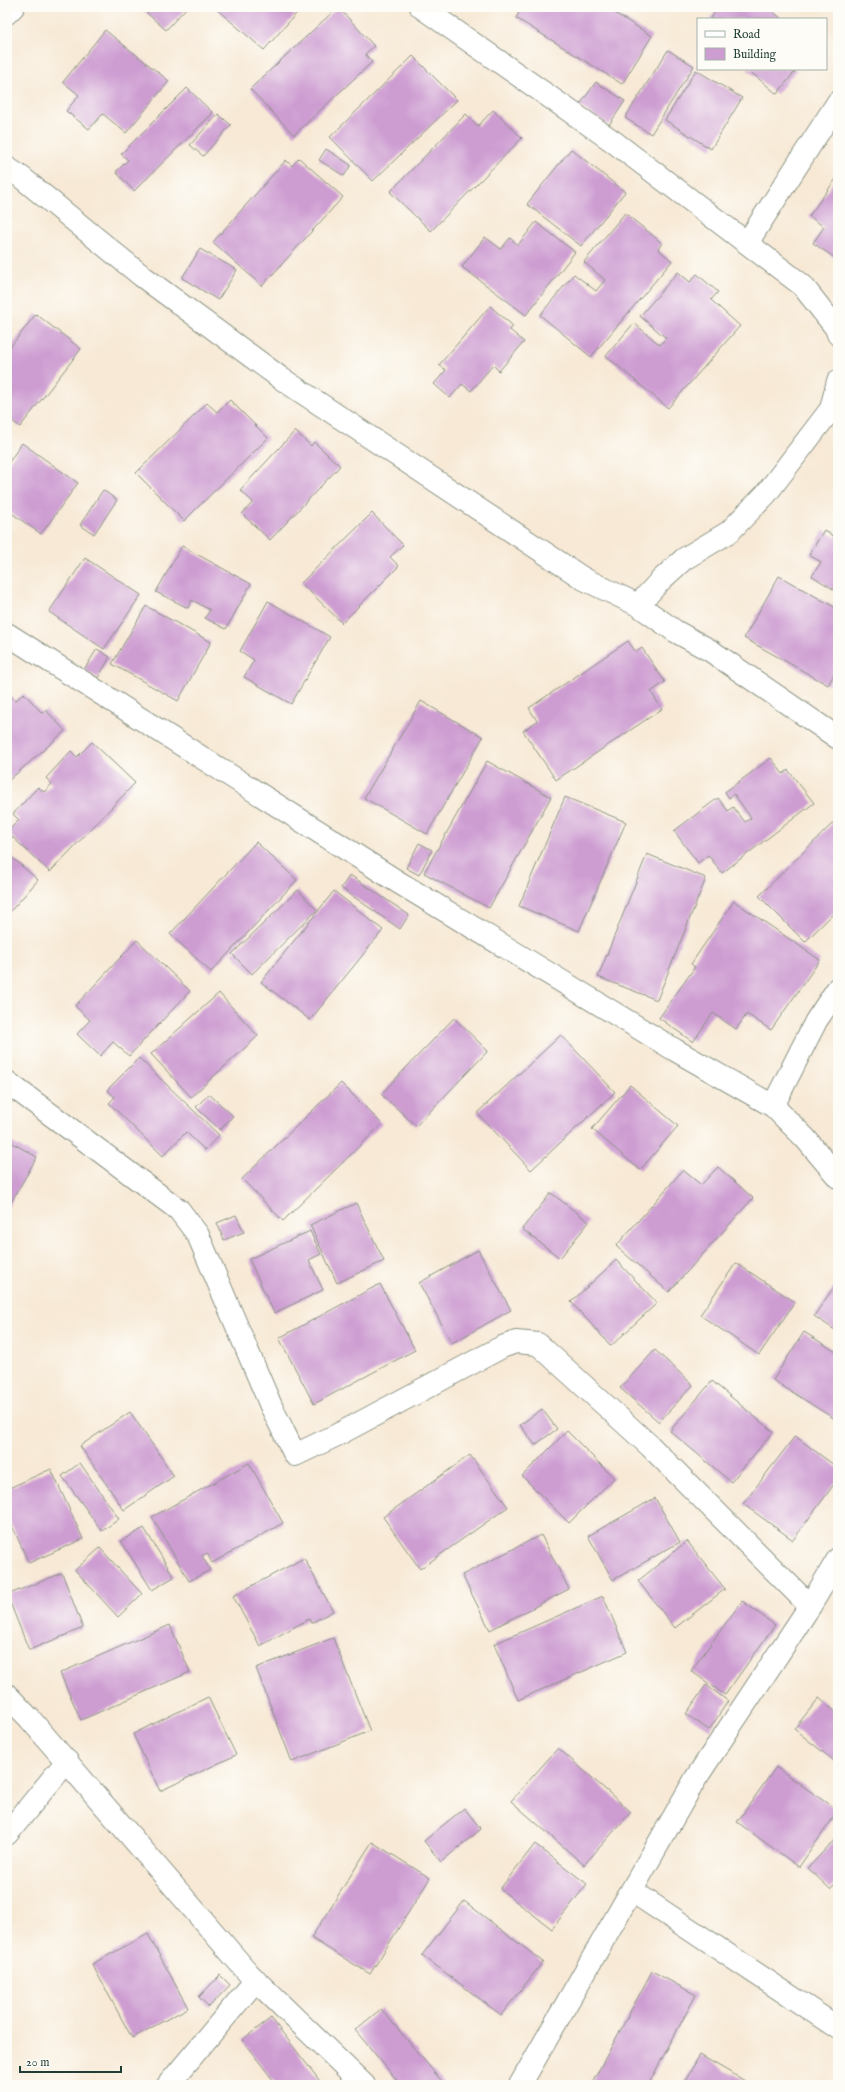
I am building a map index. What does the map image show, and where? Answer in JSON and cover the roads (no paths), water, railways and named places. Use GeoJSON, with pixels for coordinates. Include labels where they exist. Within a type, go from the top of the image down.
{"type":"FeatureCollection","features":[{"type":"Feature","properties":{"kind":"street"},"geometry":{"type":"LineString","coordinates":[[7,13],[13,7]]}},
{"type":"Feature","properties":{"kind":"street"},"geometry":{"type":"LineString","coordinates":[[421,7],[448,14],[802,285],[836,328],[838,334]]}},
{"type":"Feature","properties":{"kind":"street"},"geometry":{"type":"LineString","coordinates":[[747,243],[838,102]]}},
{"type":"Feature","properties":{"kind":"street"},"geometry":{"type":"LineString","coordinates":[[7,168],[142,276],[282,379],[584,579],[638,605],[675,631],[711,651],[838,738]]}},
{"type":"Feature","properties":{"kind":"street"},"geometry":{"type":"LineString","coordinates":[[638,605],[678,564],[729,532],[766,494],[831,410],[838,381]]}},
{"type":"Feature","properties":{"kind":"street"},"geometry":{"type":"LineString","coordinates":[[7,634],[398,882],[675,1050],[773,1106],[805,1138],[838,1176]]}},
{"type":"Feature","properties":{"kind":"street"},"geometry":{"type":"LineString","coordinates":[[773,1106],[816,1021],[838,988]]}},
{"type":"Feature","properties":{"kind":"street"},"geometry":{"type":"LineString","coordinates":[[7,1082],[179,1210],[198,1235],[271,1406],[295,1454],[339,1434],[502,1347],[516,1342],[538,1344],[650,1446],[810,1606]]}},
{"type":"Feature","properties":{"kind":"street"},"geometry":{"type":"LineString","coordinates":[[520,2085],[696,1778],[810,1606],[838,1559]]}},
{"type":"Feature","properties":{"kind":"street"},"geometry":{"type":"LineString","coordinates":[[7,1695],[67,1761],[256,1980],[364,2085]]}},
{"type":"Feature","properties":{"kind":"street"},"geometry":{"type":"LineString","coordinates":[[7,1834],[67,1761]]}},
{"type":"Feature","properties":{"kind":"street"},"geometry":{"type":"LineString","coordinates":[[632,1890],[838,2028]]}},
{"type":"Feature","properties":{"kind":"street"},"geometry":{"type":"LineString","coordinates":[[168,2085],[256,1980]]}}]}
